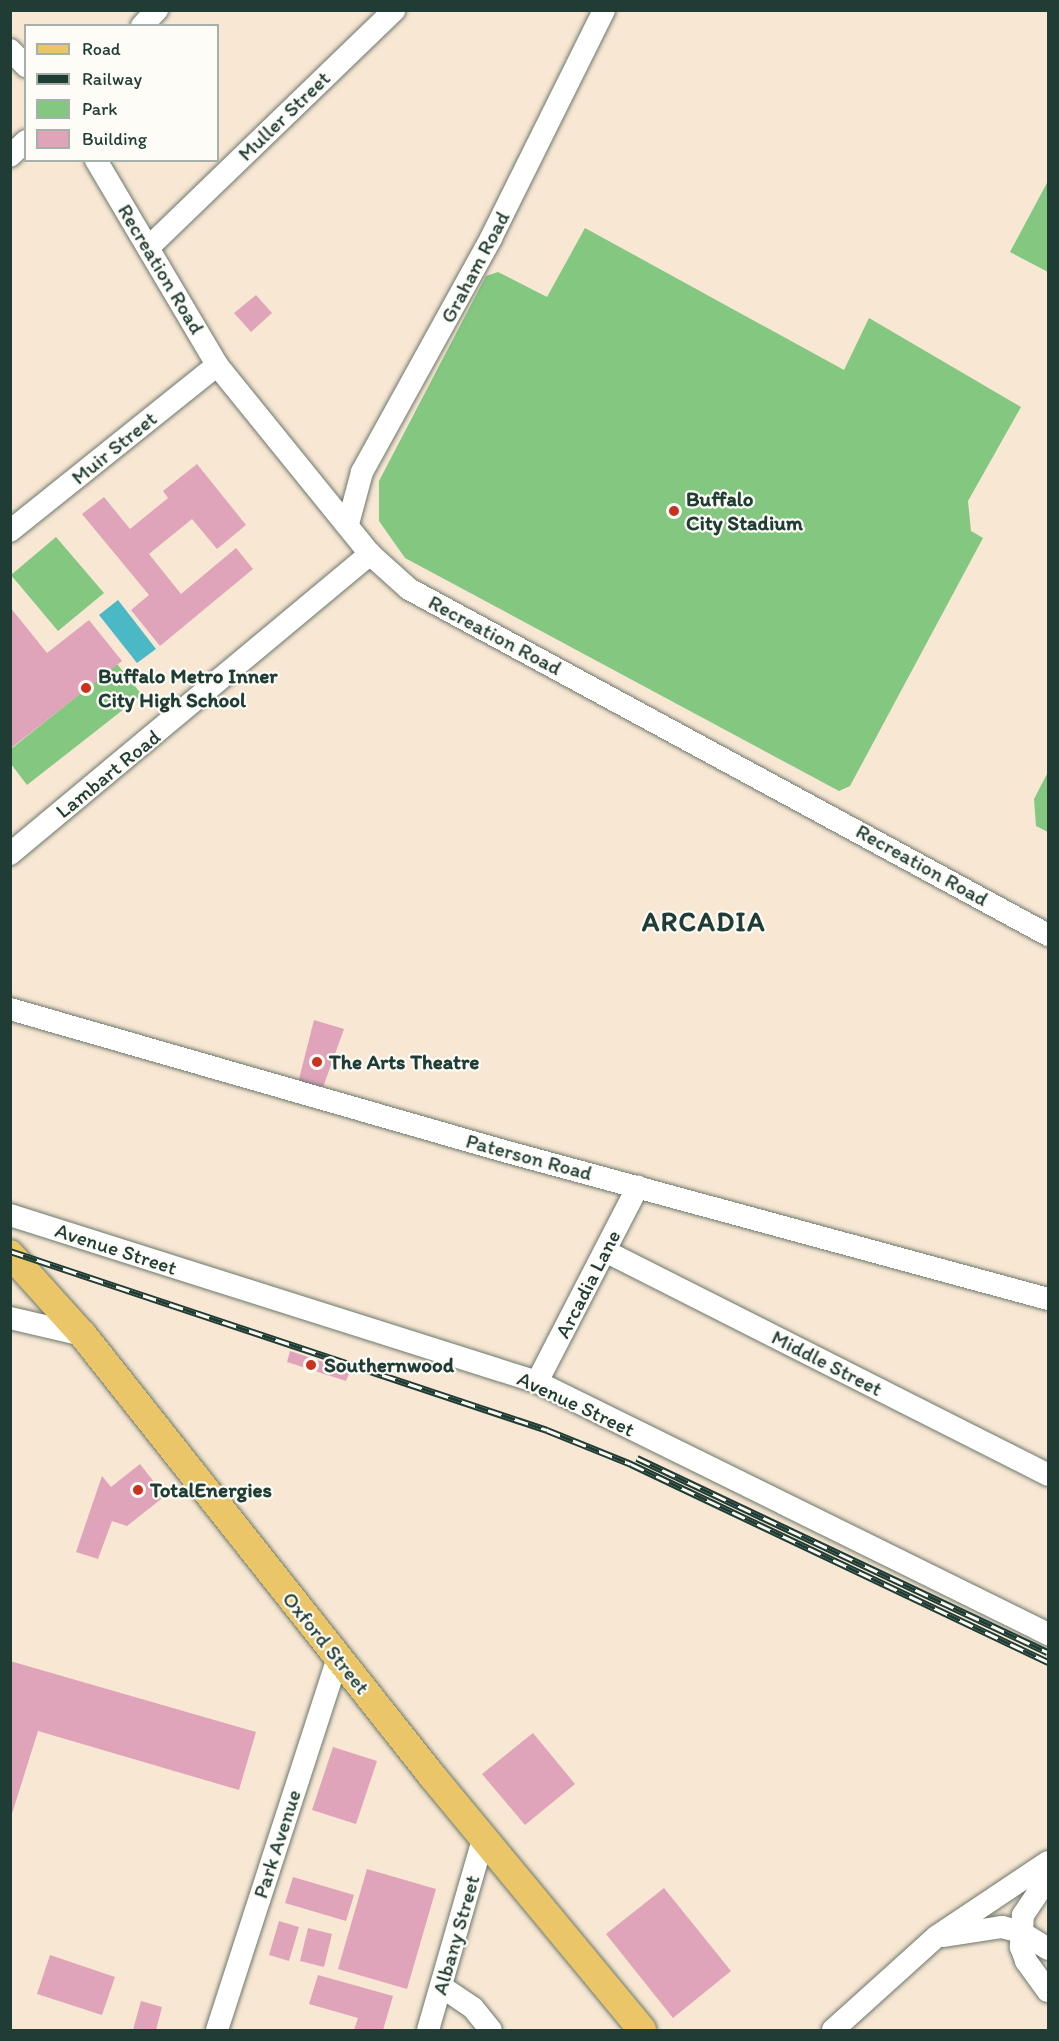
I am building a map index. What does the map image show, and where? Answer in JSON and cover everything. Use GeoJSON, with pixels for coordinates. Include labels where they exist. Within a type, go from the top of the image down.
{"type":"FeatureCollection","features":[{"type":"Feature","properties":{"kind":"main road","name":"Oxford Street"},"geometry":{"type":"LineString","coordinates":[[14,1264],[82,1335],[483,1839],[642,2031]]}},
{"type":"Feature","properties":{"kind":"street"},"geometry":{"type":"LineString","coordinates":[[144,24],[157,10]]}},
{"type":"Feature","properties":{"kind":"street","name":"Muller Street"},"geometry":{"type":"LineString","coordinates":[[148,247],[394,10]]}},
{"type":"Feature","properties":{"kind":"street","name":"Graham Road"},"geometry":{"type":"LineString","coordinates":[[348,524],[362,472],[491,238],[604,10]]}},
{"type":"Feature","properties":{"kind":"street"},"geometry":{"type":"LineString","coordinates":[[10,50],[24,64]]}},
{"type":"Feature","properties":{"kind":"street"},"geometry":{"type":"LineString","coordinates":[[10,156],[24,143]]}},
{"type":"Feature","properties":{"kind":"street","name":"Recreation Road"},"geometry":{"type":"LineString","coordinates":[[97,162],[217,365],[370,554],[409,588],[1048,935]]}},
{"type":"Feature","properties":{"kind":"street","name":"Muir Street"},"geometry":{"type":"LineString","coordinates":[[10,531],[217,365]]}},
{"type":"Feature","properties":{"kind":"street","name":"Lambart Road"},"geometry":{"type":"LineString","coordinates":[[10,854],[370,554]]}},
{"type":"Feature","properties":{"kind":"street","name":"Paterson Road"},"geometry":{"type":"LineString","coordinates":[[10,1009],[504,1152],[638,1186],[1048,1299]]}},
{"type":"Feature","properties":{"kind":"street","name":"Arcadia Lane"},"geometry":{"type":"LineString","coordinates":[[537,1382],[638,1186]]}},
{"type":"Feature","properties":{"kind":"street","name":"Avenue Street"},"geometry":{"type":"LineString","coordinates":[[10,1215],[537,1382],[1048,1634]]}},
{"type":"Feature","properties":{"kind":"street","name":"Middle Street"},"geometry":{"type":"LineString","coordinates":[[605,1251],[1048,1475]]}},
{"type":"Feature","properties":{"kind":"street"},"geometry":{"type":"LineString","coordinates":[[10,1318],[82,1335]]}},
{"type":"Feature","properties":{"kind":"street","name":"Park Avenue"},"geometry":{"type":"LineString","coordinates":[[217,2031],[338,1658]]}},
{"type":"Feature","properties":{"kind":"street","name":"Albany Street"},"geometry":{"type":"LineString","coordinates":[[428,2031],[483,1839]]}},
{"type":"Feature","properties":{"kind":"street"},"geometry":{"type":"LineString","coordinates":[[833,2031],[936,1937],[1048,1862]]}},
{"type":"Feature","properties":{"kind":"street"},"geometry":{"type":"LineString","coordinates":[[1048,1878],[1023,1915],[1021,1932],[1026,1961],[1048,1991]]}},
{"type":"Feature","properties":{"kind":"street"},"geometry":{"type":"LineString","coordinates":[[936,1937],[1002,1927],[1021,1932],[1048,1949]]}},
{"type":"Feature","properties":{"kind":"street"},"geometry":{"type":"LineString","coordinates":[[442,1987],[473,2008],[491,2031]]}},
{"type":"Feature","properties":{"kind":"green space"},"geometry":{"type":"Polygon","coordinates":[[[1048,181],[1048,272],[1010,252],[1048,181]]]}},
{"type":"Feature","properties":{"kind":"green space","name":"Buffalo City Stadium"},"geometry":{"type":"Polygon","coordinates":[[[585,228],[844,370],[869,318],[1021,407],[968,501],[971,531],[983,538],[850,786],[839,791],[405,558],[379,521],[379,481],[486,276],[498,272],[547,297],[585,228]]]}},
{"type":"Feature","properties":{"kind":"green space"},"geometry":{"type":"Polygon","coordinates":[[[56,537],[104,593],[58,631],[11,575],[56,537]]]}},
{"type":"Feature","properties":{"kind":"green space"},"geometry":{"type":"Polygon","coordinates":[[[117,664],[142,695],[27,785],[11,764],[11,749],[117,664]]]}},
{"type":"Feature","properties":{"kind":"green space"},"geometry":{"type":"Polygon","coordinates":[[[1048,772],[1048,832],[1036,826],[1034,799],[1048,772]]]}},
{"type":"Feature","properties":{"kind":"water"},"geometry":{"type":"Polygon","coordinates":[[[118,600],[156,649],[137,663],[99,615],[118,600]]]}},
{"type":"Feature","properties":{"kind":"building"},"geometry":{"type":"Polygon","coordinates":[[[256,295],[272,313],[251,332],[234,313],[256,295]]]}},
{"type":"Feature","properties":{"kind":"building"},"geometry":{"type":"Polygon","coordinates":[[[197,464],[246,525],[217,549],[192,519],[149,554],[181,594],[236,548],[253,569],[160,646],[131,610],[149,595],[82,514],[104,497],[130,529],[168,498],[163,491],[197,464]]]}},
{"type":"Feature","properties":{"kind":"building"},"geometry":{"type":"Polygon","coordinates":[[[10,607],[47,653],[89,620],[122,661],[10,749],[10,607]]]}},
{"type":"Feature","properties":{"kind":"building","name":"The Arts Theatre"},"geometry":{"type":"Polygon","coordinates":[[[314,1020],[344,1029],[322,1090],[298,1083],[314,1020]]]}},
{"type":"Feature","properties":{"kind":"building"},"geometry":{"type":"Polygon","coordinates":[[[290,1351],[350,1371],[346,1381],[287,1362],[290,1351]]]}},
{"type":"Feature","properties":{"kind":"building"},"geometry":{"type":"Polygon","coordinates":[[[140,1464],[165,1496],[127,1526],[112,1521],[98,1559],[76,1552],[102,1476],[111,1487],[140,1464]]]}},
{"type":"Feature","properties":{"kind":"building"},"geometry":{"type":"Polygon","coordinates":[[[10,1661],[256,1732],[239,1790],[38,1731],[10,1820],[10,1661]]]}},
{"type":"Feature","properties":{"kind":"building"},"geometry":{"type":"Polygon","coordinates":[[[533,1733],[575,1784],[525,1825],[482,1774],[533,1733]]]}},
{"type":"Feature","properties":{"kind":"building"},"geometry":{"type":"Polygon","coordinates":[[[333,1747],[377,1761],[356,1824],[312,1810],[333,1747]]]}},
{"type":"Feature","properties":{"kind":"building"},"geometry":{"type":"Polygon","coordinates":[[[367,1869],[436,1889],[407,1989],[338,1969],[367,1869]]]}},
{"type":"Feature","properties":{"kind":"building"},"geometry":{"type":"Polygon","coordinates":[[[293,1877],[354,1895],[346,1921],[285,1903],[293,1877]]]}},
{"type":"Feature","properties":{"kind":"building"},"geometry":{"type":"Polygon","coordinates":[[[664,1888],[731,1971],[673,2018],[606,1934],[664,1888]]]}},
{"type":"Feature","properties":{"kind":"building"},"geometry":{"type":"Polygon","coordinates":[[[279,1921],[299,1927],[289,1961],[269,1955],[279,1921]]]}},
{"type":"Feature","properties":{"kind":"building"},"geometry":{"type":"Polygon","coordinates":[[[308,1928],[332,1934],[324,1967],[300,1961],[308,1928]]]}},
{"type":"Feature","properties":{"kind":"building"},"geometry":{"type":"Polygon","coordinates":[[[50,1955],[115,1977],[102,2015],[37,1994],[50,1955]]]}},
{"type":"Feature","properties":{"kind":"building"},"geometry":{"type":"Polygon","coordinates":[[[318,1975],[393,1996],[383,2030],[354,2030],[358,2018],[309,2004],[318,1975]]]}},
{"type":"Feature","properties":{"kind":"building"},"geometry":{"type":"Polygon","coordinates":[[[141,2001],[162,2007],[156,2030],[133,2030],[141,2001]]]}},
{"type":"Feature","properties":{"kind":"railway"},"geometry":{"type":"LineString","coordinates":[[10,1251],[547,1430],[631,1464],[1048,1662]]}},
{"type":"Feature","properties":{"kind":"railway"},"geometry":{"type":"LineString","coordinates":[[637,1458],[1048,1652]]}},
{"type":"Feature","properties":{"kind":"place","name":"Buffalo City Stadium"},"geometry":{"type":"Point","coordinates":[674,511]}},
{"type":"Feature","properties":{"kind":"place","name":"Buffalo Metro Inner City High School"},"geometry":{"type":"Point","coordinates":[86,688]}},
{"type":"Feature","properties":{"kind":"place","name":"The Arts Theatre"},"geometry":{"type":"Point","coordinates":[317,1062]}},
{"type":"Feature","properties":{"kind":"place","name":"Southernwood"},"geometry":{"type":"Point","coordinates":[311,1365]}},
{"type":"Feature","properties":{"kind":"place","name":"TotalEnergies"},"geometry":{"type":"Point","coordinates":[138,1490]}},
{"type":"Feature","properties":{"kind":"district","name":"ARCADIA"},"geometry":{"type":"Point","coordinates":[704,922]}}]}
